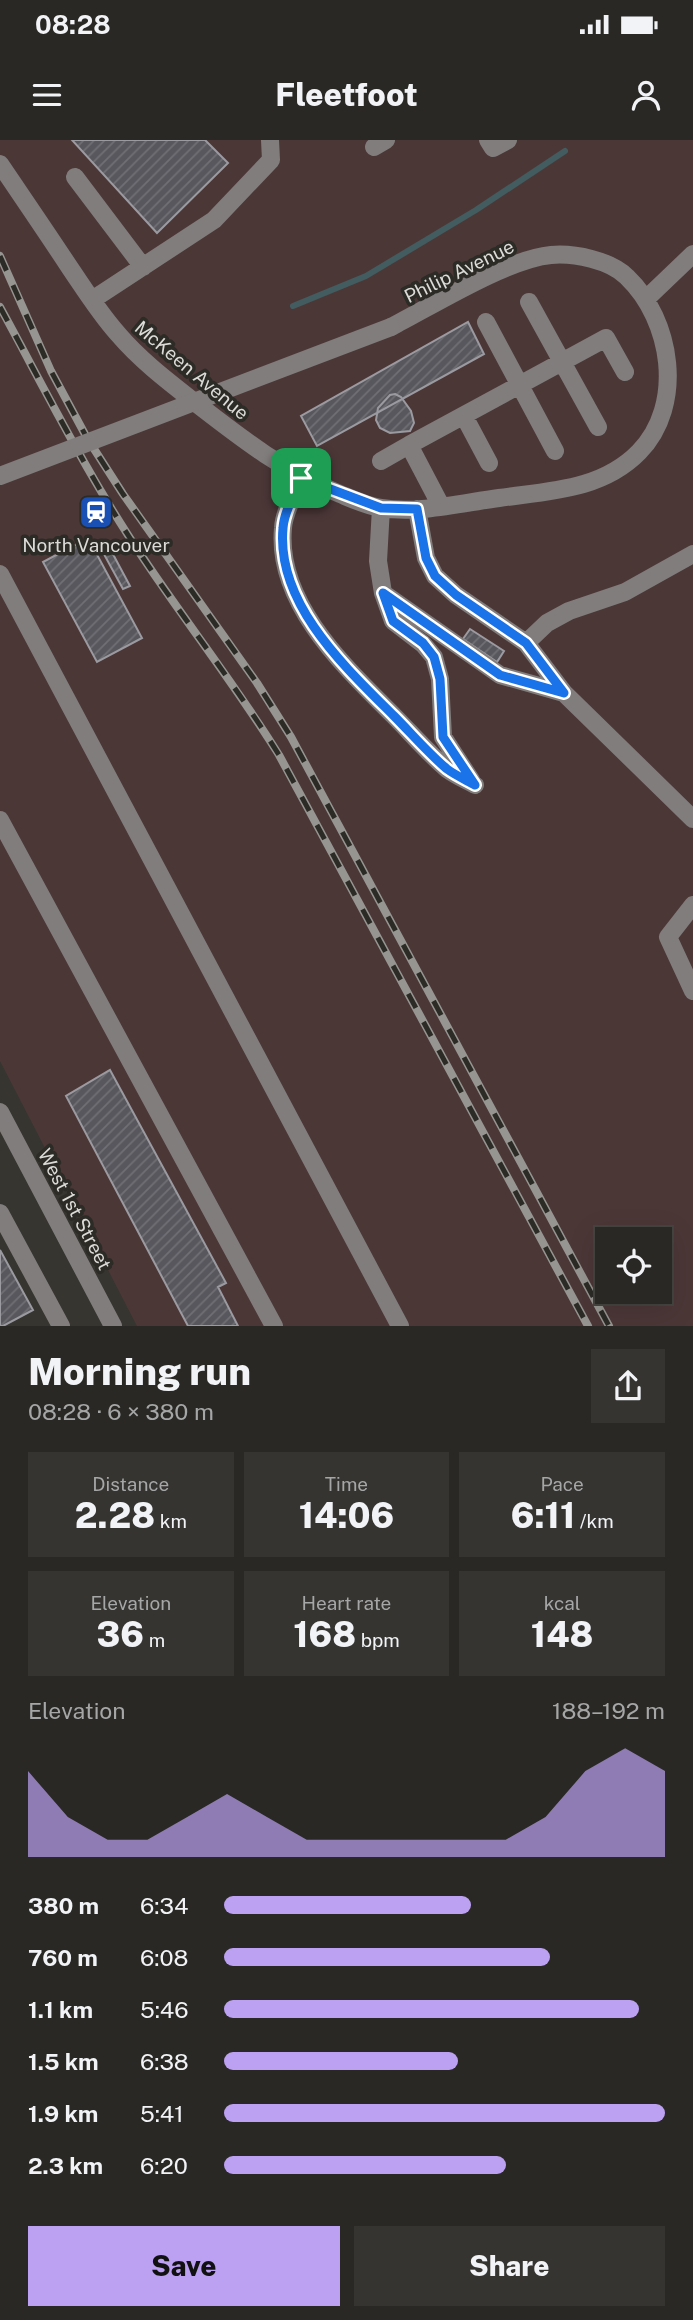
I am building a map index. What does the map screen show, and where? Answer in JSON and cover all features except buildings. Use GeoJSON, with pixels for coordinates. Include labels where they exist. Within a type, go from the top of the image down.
{"type":"FeatureCollection","features":[{"type":"Feature","properties":{"kind":"street"},"geometry":{"type":"LineString","coordinates":[[92,300],[214,220],[271,160],[270,140]]}},
{"type":"Feature","properties":{"kind":"street"},"geometry":{"type":"LineString","coordinates":[[488,140],[493,148],[508,140]]}},
{"type":"Feature","properties":{"kind":"street","name":"McKeen Avenue"},"geometry":{"type":"LineString","coordinates":[[0,164],[116,332],[155,370],[252,447],[301,478],[346,497]]}},
{"type":"Feature","properties":{"kind":"street"},"geometry":{"type":"LineString","coordinates":[[75,177],[143,267]]}},
{"type":"Feature","properties":{"kind":"street"},"geometry":{"type":"LineString","coordinates":[[646,299],[693,254]]}},
{"type":"Feature","properties":{"kind":"street","name":"Philip Avenue"},"geometry":{"type":"LineString","coordinates":[[0,476],[391,327],[521,262],[551,255],[598,261],[625,274],[646,299],[662,331],[667,359],[668,394],[656,430],[639,452],[614,472],[584,486],[417,509],[381,508],[346,497]]}},
{"type":"Feature","properties":{"kind":"street"},"geometry":{"type":"LineString","coordinates":[[529,302],[598,427]]}},
{"type":"Feature","properties":{"kind":"street"},"geometry":{"type":"LineString","coordinates":[[486,322],[555,451]]}},
{"type":"Feature","properties":{"kind":"street"},"geometry":{"type":"LineString","coordinates":[[381,461],[606,338],[625,372]]}},
{"type":"Feature","properties":{"kind":"street"},"geometry":{"type":"LineString","coordinates":[[464,416],[489,463]]}},
{"type":"Feature","properties":{"kind":"street"},"geometry":{"type":"LineString","coordinates":[[409,445],[441,506]]}},
{"type":"Feature","properties":{"kind":"street"},"geometry":{"type":"LineString","coordinates":[[301,478],[285,516],[283,545],[290,578],[310,620],[324,644],[362,684],[448,770],[475,785],[443,737],[440,679],[434,657],[423,643],[393,621],[383,593],[378,561],[381,508]]}},
{"type":"Feature","properties":{"kind":"street"},"geometry":{"type":"LineString","coordinates":[[417,509],[426,558],[435,576],[465,602],[526,643],[564,693],[693,819]]}},
{"type":"Feature","properties":{"kind":"street"},"geometry":{"type":"LineString","coordinates":[[526,643],[547,623],[569,611],[625,592],[693,554]]}},
{"type":"Feature","properties":{"kind":"street"},"geometry":{"type":"LineString","coordinates":[[0,574],[400,1326]]}},
{"type":"Feature","properties":{"kind":"street"},"geometry":{"type":"LineString","coordinates":[[383,593],[500,675],[564,693]]}},
{"type":"Feature","properties":{"kind":"street"},"geometry":{"type":"LineString","coordinates":[[0,820],[274,1326]]}},
{"type":"Feature","properties":{"kind":"street"},"geometry":{"type":"LineString","coordinates":[[693,905],[668,937],[693,991]]}},
{"type":"Feature","properties":{"kind":"street","name":"West 1st Street"},"geometry":{"type":"LineString","coordinates":[[0,1112],[114,1326]]}},
{"type":"Feature","properties":{"kind":"street"},"geometry":{"type":"LineString","coordinates":[[0,1213],[61,1326]]}},
{"type":"Feature","properties":{"kind":"shaded area"},"geometry":{"type":"Polygon","coordinates":[[[0,140],[693,140],[693,1326],[137,1326],[0,1061],[0,140]]]}},
{"type":"Feature","properties":{"kind":"waterway"},"geometry":{"type":"LineString","coordinates":[[293,306],[366,276],[476,210],[565,151]]}},
{"type":"Feature","properties":{"kind":"railway"},"geometry":{"type":"LineString","coordinates":[[0,256],[51,371],[87,438],[123,494],[257,683],[291,737],[609,1326]]}},
{"type":"Feature","properties":{"kind":"railway"},"geometry":{"type":"LineString","coordinates":[[0,307],[111,507],[146,563],[279,755],[588,1326]]}},
{"type":"Feature","properties":{"kind":"place","name":"North Vancouver"},"geometry":{"type":"Point","coordinates":[96,512]}},
{"type":"Feature","properties":{"kind":"route"},"geometry":{"type":"LineString","coordinates":[[301,478],[381,508],[417,509],[420,536],[426,558],[435,576],[474,609],[526,643],[564,693],[500,675],[383,593],[393,621],[423,643],[434,657],[440,679],[443,737],[475,785],[448,770],[343,665],[324,644],[310,620],[290,578],[283,545],[285,516],[301,478]]}}]}
